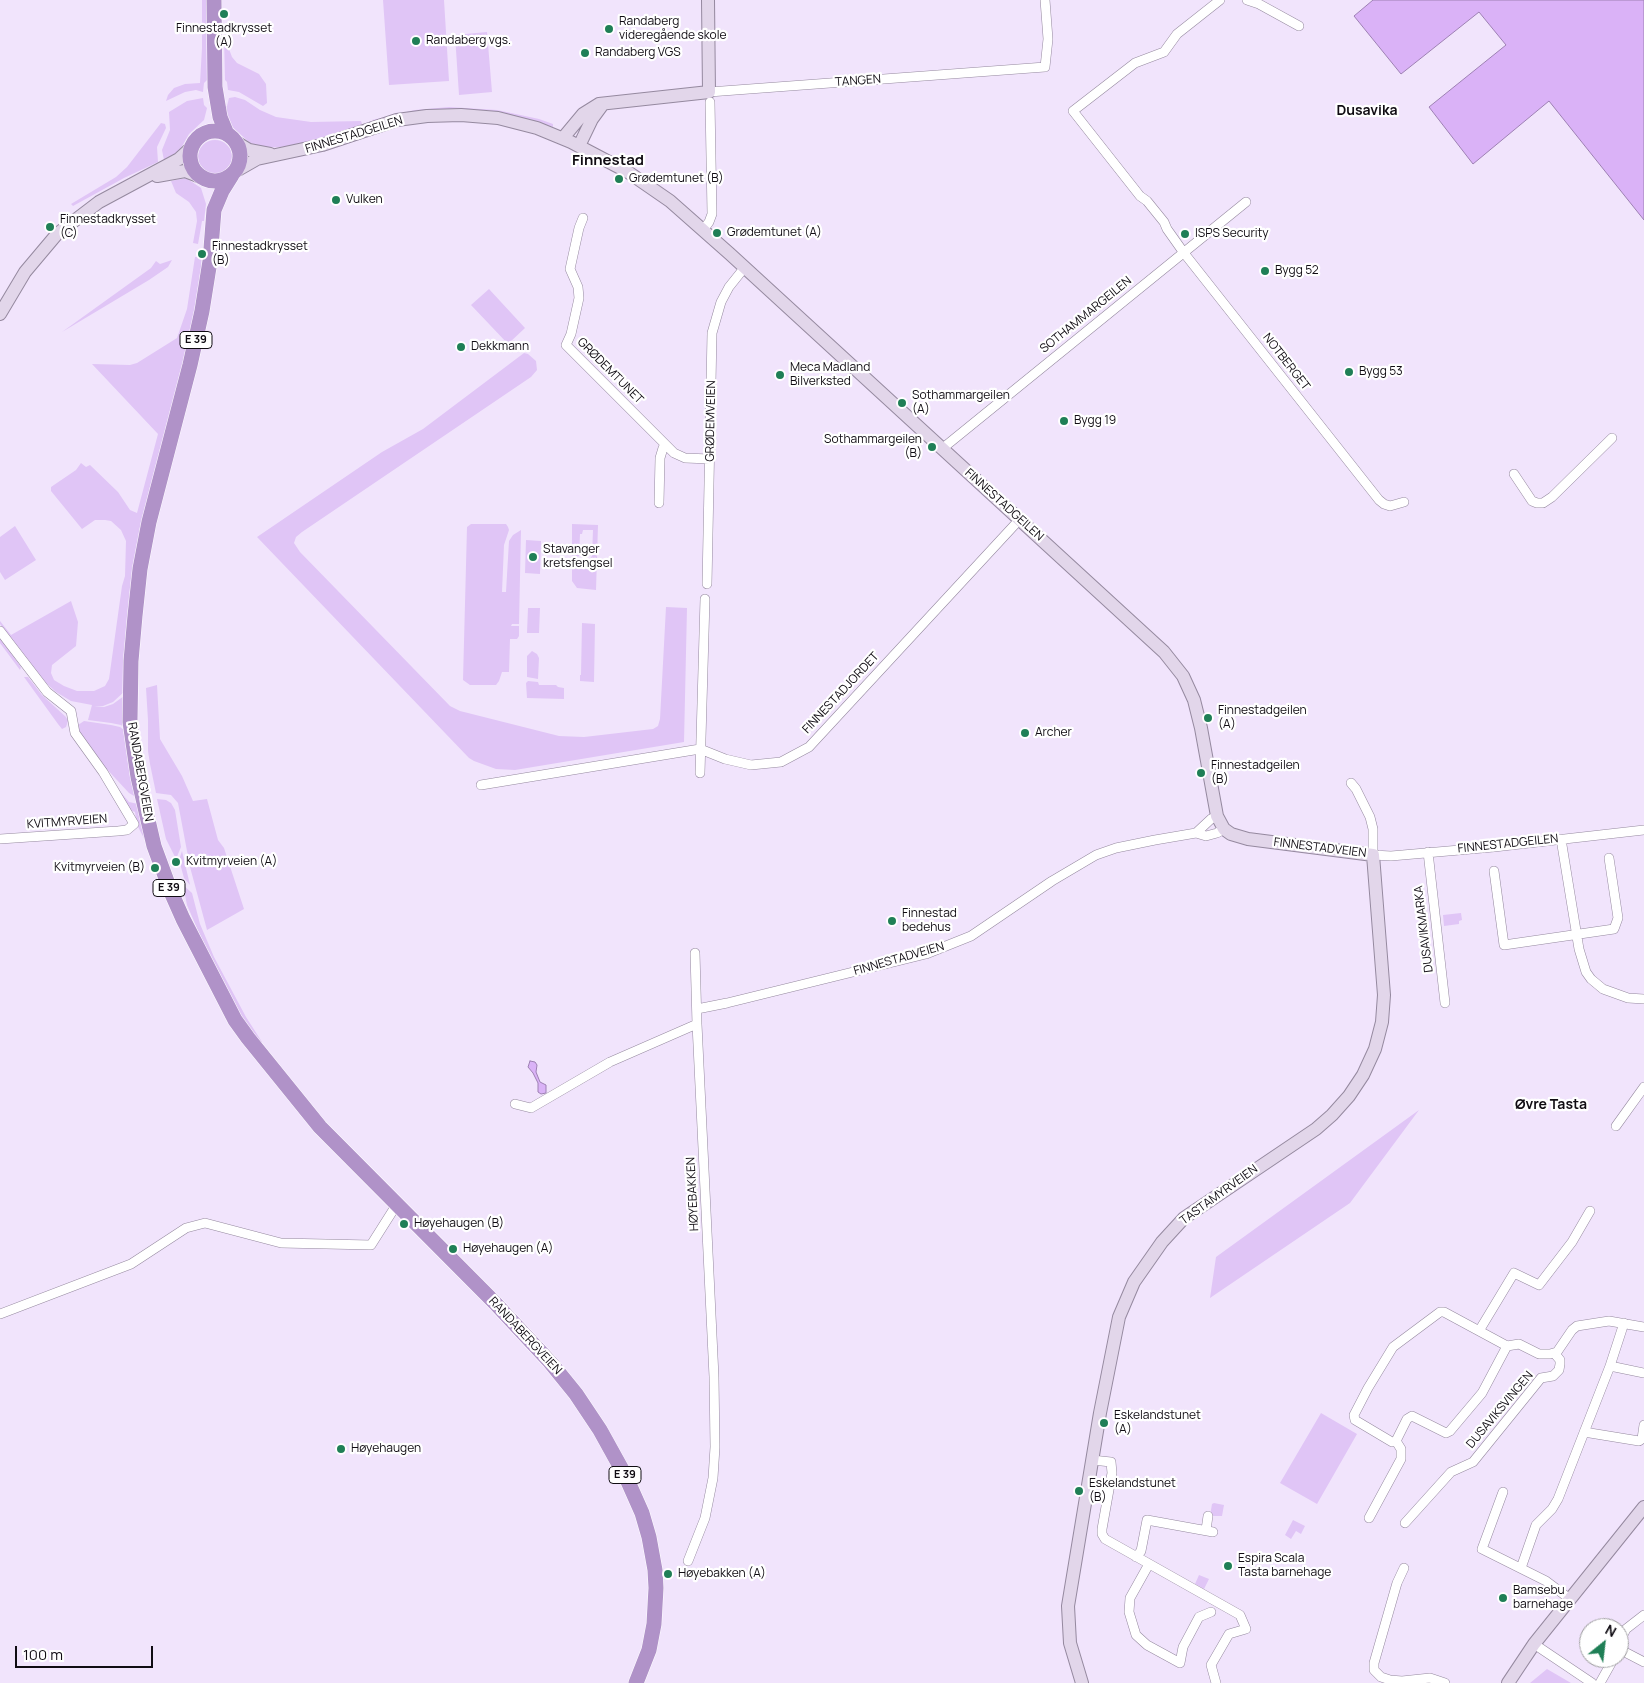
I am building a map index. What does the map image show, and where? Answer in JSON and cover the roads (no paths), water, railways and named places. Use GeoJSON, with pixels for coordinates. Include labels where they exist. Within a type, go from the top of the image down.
{"type":"FeatureCollection","features":[{"type":"Feature","properties":{"kind":"highway","name":"E 39"},"geometry":{"type":"LineString","coordinates":[[214,0],[215,87],[220,117],[240,153],[239,165],[234,173]]}},
{"type":"Feature","properties":{"kind":"highway","name":"E 39"},"geometry":{"type":"LineString","coordinates":[[203,178],[198,175],[191,165],[190,152],[209,121],[215,87]]}},
{"type":"Feature","properties":{"kind":"highway"},"geometry":{"type":"LineString","coordinates":[[195,142],[204,133],[216,130],[232,138]]}},
{"type":"Feature","properties":{"kind":"highway"},"geometry":{"type":"LineString","coordinates":[[203,178],[221,181],[234,173]]}},
{"type":"Feature","properties":{"kind":"highway","name":"RANDABERGVEIEN"},"geometry":{"type":"LineString","coordinates":[[234,173],[222,191],[214,210],[210,261],[202,311],[163,467],[146,565],[141,616],[140,702],[142,740],[155,808],[178,888],[209,960],[260,1052],[320,1126],[502,1310],[563,1377],[600,1430],[626,1477],[645,1524],[653,1552],[656,1579],[655,1613],[651,1639],[636,1683]]}},
{"type":"Feature","properties":{"kind":"highway","name":"RANDABERGVEIEN"},"geometry":{"type":"LineString","coordinates":[[203,178],[214,210]]}},
{"type":"Feature","properties":{"kind":"main road"},"geometry":{"type":"LineString","coordinates":[[708,0],[709,97]]}},
{"type":"Feature","properties":{"kind":"main road","name":"TANGEN"},"geometry":{"type":"LineString","coordinates":[[604,102],[709,97]]}},
{"type":"Feature","properties":{"kind":"main road"},"geometry":{"type":"LineString","coordinates":[[563,138],[588,109],[604,102]]}},
{"type":"Feature","properties":{"kind":"main road"},"geometry":{"type":"LineString","coordinates":[[579,146],[592,118],[604,102]]}},
{"type":"Feature","properties":{"kind":"main road","name":"FINNESTADGEILEN"},"geometry":{"type":"LineString","coordinates":[[234,173],[249,162],[275,154],[322,146],[397,120],[446,115],[506,120],[537,128],[579,146],[648,185],[670,201],[744,267],[1164,652],[1183,676],[1194,700],[1198,712],[1217,816],[1224,828]]}},
{"type":"Feature","properties":{"kind":"main road","name":"FINNESTADGEILEN"},"geometry":{"type":"LineString","coordinates":[[232,138],[255,152],[275,154]]}},
{"type":"Feature","properties":{"kind":"main road"},"geometry":{"type":"LineString","coordinates":[[0,314],[25,272],[58,234],[99,202],[179,159],[195,142]]}},
{"type":"Feature","properties":{"kind":"main road"},"geometry":{"type":"LineString","coordinates":[[140,179],[185,171],[203,178]]}},
{"type":"Feature","properties":{"kind":"main road","name":"FINNESTADVEIEN"},"geometry":{"type":"LineString","coordinates":[[1224,828],[1231,834],[1248,839],[1373,855]]}},
{"type":"Feature","properties":{"kind":"main road","name":"TASTAMYRVEIEN"},"geometry":{"type":"LineString","coordinates":[[1082,1683],[1070,1643],[1068,1606],[1100,1413],[1119,1317],[1134,1282],[1162,1242],[1184,1218],[1316,1129],[1349,1096],[1363,1075],[1375,1049],[1382,1022],[1384,995],[1373,855]]}},
{"type":"Feature","properties":{"kind":"main road"},"geometry":{"type":"LineString","coordinates":[[1508,1683],[1534,1644],[1644,1507]]}},
{"type":"Feature","properties":{"kind":"street","name":"TANGEN"},"geometry":{"type":"LineString","coordinates":[[709,97],[1045,67],[1048,39],[1044,0]]}},
{"type":"Feature","properties":{"kind":"street","name":"NOTBERGET"},"geometry":{"type":"LineString","coordinates":[[1220,0],[1176,34],[1164,52],[1135,63],[1072,111],[1140,196],[1151,215],[1160,226],[1167,229],[1253,342],[1384,504],[1390,506],[1404,502]]}},
{"type":"Feature","properties":{"kind":"street"},"geometry":{"type":"LineString","coordinates":[[1247,0],[1259,4],[1299,26]]}},
{"type":"Feature","properties":{"kind":"street"},"geometry":{"type":"LineString","coordinates":[[703,230],[712,214],[709,97]]}},
{"type":"Feature","properties":{"kind":"street","name":"SOTHAMMARGEILEN"},"geometry":{"type":"LineString","coordinates":[[943,448],[1246,202]]}},
{"type":"Feature","properties":{"kind":"street","name":"GRØDEMTUNET"},"geometry":{"type":"LineString","coordinates":[[583,218],[570,269],[578,287],[579,298],[571,334],[566,345],[674,454],[681,458],[710,459]]}},
{"type":"Feature","properties":{"kind":"street","name":"GRØDEMVEIEN"},"geometry":{"type":"LineString","coordinates":[[707,584],[712,332],[717,311],[723,298],[744,267]]}},
{"type":"Feature","properties":{"kind":"street"},"geometry":{"type":"LineString","coordinates":[[1514,474],[1532,501],[1543,503],[1552,497],[1612,438]]}},
{"type":"Feature","properties":{"kind":"street"},"geometry":{"type":"LineString","coordinates":[[659,503],[660,458],[666,445]]}},
{"type":"Feature","properties":{"kind":"street","name":"FINNESTADJORDET"},"geometry":{"type":"LineString","coordinates":[[700,749],[725,759],[751,766],[781,762],[809,747],[1020,519]]}},
{"type":"Feature","properties":{"kind":"street"},"geometry":{"type":"LineString","coordinates":[[700,772],[705,599]]}},
{"type":"Feature","properties":{"kind":"street","name":"RANDABERGVEIEN"},"geometry":{"type":"LineString","coordinates":[[0,631],[48,692],[71,711],[75,733],[99,766],[134,824]]}},
{"type":"Feature","properties":{"kind":"street"},"geometry":{"type":"LineString","coordinates":[[481,785],[700,749]]}},
{"type":"Feature","properties":{"kind":"street","name":"FINNESTADVEIEN"},"geometry":{"type":"LineString","coordinates":[[1351,783],[1370,817],[1373,829],[1373,855]]}},
{"type":"Feature","properties":{"kind":"street"},"geometry":{"type":"LineString","coordinates":[[1196,833],[1217,816]]}},
{"type":"Feature","properties":{"kind":"street","name":"KVITMYRVEIEN"},"geometry":{"type":"LineString","coordinates":[[0,839],[127,830],[134,824]]}},
{"type":"Feature","properties":{"kind":"street","name":"FINNESTADVEIEN"},"geometry":{"type":"LineString","coordinates":[[697,1009],[926,954],[971,936],[1052,881],[1096,855],[1128,845],[1196,833],[1206,836],[1217,833],[1224,828]]}},
{"type":"Feature","properties":{"kind":"street","name":"FINNESTADGEILEN"},"geometry":{"type":"LineString","coordinates":[[1373,855],[1391,856],[1494,847],[1644,830]]}},
{"type":"Feature","properties":{"kind":"street"},"geometry":{"type":"LineString","coordinates":[[1561,839],[1581,961],[1586,972],[1596,985],[1612,993],[1628,998],[1644,999]]}},
{"type":"Feature","properties":{"kind":"street","name":"DUSAVIKMARKA"},"geometry":{"type":"LineString","coordinates":[[1428,852],[1445,1003]]}},
{"type":"Feature","properties":{"kind":"street"},"geometry":{"type":"LineString","coordinates":[[1494,871],[1504,945],[1611,930],[1616,927],[1617,906],[1609,858]]}},
{"type":"Feature","properties":{"kind":"street"},"geometry":{"type":"LineString","coordinates":[[515,1104],[531,1108],[610,1062],[697,1024],[695,953]]}},
{"type":"Feature","properties":{"kind":"street","name":"HØYEBAKKEN"},"geometry":{"type":"LineString","coordinates":[[688,1561],[705,1518],[713,1478],[715,1447],[714,1377],[697,1024]]}},
{"type":"Feature","properties":{"kind":"street"},"geometry":{"type":"LineString","coordinates":[[1616,1126],[1644,1087]]}},
{"type":"Feature","properties":{"kind":"street"},"geometry":{"type":"LineString","coordinates":[[0,1314],[131,1264],[186,1228],[205,1223],[281,1244],[370,1245],[397,1204]]}},
{"type":"Feature","properties":{"kind":"street"},"geometry":{"type":"LineString","coordinates":[[1480,1331],[1514,1273],[1539,1285],[1572,1242],[1590,1211]]}},
{"type":"Feature","properties":{"kind":"street"},"geometry":{"type":"LineString","coordinates":[[1369,1518],[1401,1459],[1401,1449],[1396,1441],[1392,1442],[1355,1420],[1356,1410],[1393,1347],[1440,1312],[1444,1312],[1507,1346],[1519,1344],[1544,1355],[1555,1354],[1577,1326],[1609,1321],[1644,1328]]}},
{"type":"Feature","properties":{"kind":"street"},"geometry":{"type":"LineString","coordinates":[[1521,1568],[1536,1524],[1558,1499],[1610,1366],[1624,1323]]}},
{"type":"Feature","properties":{"kind":"street","name":"DUSAVIKSVINGEN"},"geometry":{"type":"LineString","coordinates":[[1396,1441],[1407,1419],[1412,1416],[1446,1433],[1450,1431],[1482,1393],[1507,1346]]}},
{"type":"Feature","properties":{"kind":"street","name":"DUSAVIKSVINGEN"},"geometry":{"type":"LineString","coordinates":[[1405,1523],[1451,1472],[1473,1462],[1541,1378],[1553,1376],[1556,1373],[1560,1367],[1560,1360],[1555,1354]]}},
{"type":"Feature","properties":{"kind":"street"},"geometry":{"type":"LineString","coordinates":[[1610,1366],[1644,1373]]}},
{"type":"Feature","properties":{"kind":"street"},"geometry":{"type":"LineString","coordinates":[[1584,1432],[1639,1441],[1642,1439],[1644,1424]]}},
{"type":"Feature","properties":{"kind":"street"},"geometry":{"type":"LineString","coordinates":[[1092,1460],[1111,1462],[1112,1473],[1102,1529],[1104,1538],[1240,1615],[1246,1629],[1229,1634],[1211,1665],[1216,1683]]}},
{"type":"Feature","properties":{"kind":"street"},"geometry":{"type":"LineString","coordinates":[[1503,1492],[1482,1549],[1546,1581],[1570,1599]]}},
{"type":"Feature","properties":{"kind":"street"},"geometry":{"type":"LineString","coordinates":[[1136,1557],[1141,1551],[1147,1520],[1209,1531],[1208,1516]]}},
{"type":"Feature","properties":{"kind":"street"},"geometry":{"type":"LineString","coordinates":[[1149,1564],[1130,1598],[1128,1612],[1136,1635],[1147,1645],[1180,1663],[1184,1647],[1198,1617],[1211,1612]]}},
{"type":"Feature","properties":{"kind":"street"},"geometry":{"type":"LineString","coordinates":[[1404,1568],[1397,1583],[1374,1663],[1374,1670],[1381,1677],[1390,1680],[1402,1681],[1430,1678],[1445,1683]]}},
{"type":"Feature","properties":{"kind":"street"},"geometry":{"type":"LineString","coordinates":[[1629,1627],[1644,1615]]}},
{"type":"Feature","properties":{"kind":"street"},"geometry":{"type":"LineString","coordinates":[[1534,1644],[1592,1683]]}},
{"type":"Feature","properties":{"kind":"street"},"geometry":{"type":"LineString","coordinates":[[1629,1654],[1644,1662]]}},
{"type":"Feature","properties":{"kind":"street"},"geometry":{"type":"LineString","coordinates":[[1600,1683],[1608,1668]]}},
{"type":"Feature","properties":{"kind":"place","name":"Finnestadkrysset (A)"},"geometry":{"type":"Point","coordinates":[224,14]}},
{"type":"Feature","properties":{"kind":"place","name":"Randaberg videregående skole"},"geometry":{"type":"Point","coordinates":[609,29]}},
{"type":"Feature","properties":{"kind":"place","name":"Randaberg vgs."},"geometry":{"type":"Point","coordinates":[416,41]}},
{"type":"Feature","properties":{"kind":"place","name":"Randaberg VGS"},"geometry":{"type":"Point","coordinates":[585,53]}},
{"type":"Feature","properties":{"kind":"place","name":"Grødemtunet (B)"},"geometry":{"type":"Point","coordinates":[619,179]}},
{"type":"Feature","properties":{"kind":"place","name":"Vulken"},"geometry":{"type":"Point","coordinates":[336,200]}},
{"type":"Feature","properties":{"kind":"place","name":"Finnestadkrysset (C)"},"geometry":{"type":"Point","coordinates":[50,227]}},
{"type":"Feature","properties":{"kind":"place","name":"Grødemtunet (A)"},"geometry":{"type":"Point","coordinates":[717,233]}},
{"type":"Feature","properties":{"kind":"place","name":"ISPS Security"},"geometry":{"type":"Point","coordinates":[1185,234]}},
{"type":"Feature","properties":{"kind":"place","name":"Finnestadkrysset (B)"},"geometry":{"type":"Point","coordinates":[202,254]}},
{"type":"Feature","properties":{"kind":"place","name":"Bygg 52"},"geometry":{"type":"Point","coordinates":[1265,271]}},
{"type":"Feature","properties":{"kind":"place","name":"Dekkmann"},"geometry":{"type":"Point","coordinates":[461,347]}},
{"type":"Feature","properties":{"kind":"place","name":"Bygg 53"},"geometry":{"type":"Point","coordinates":[1349,372]}},
{"type":"Feature","properties":{"kind":"place","name":"Meca Madland Bilverksted"},"geometry":{"type":"Point","coordinates":[780,375]}},
{"type":"Feature","properties":{"kind":"place","name":"Sothammargeilen (A)"},"geometry":{"type":"Point","coordinates":[902,403]}},
{"type":"Feature","properties":{"kind":"place","name":"Bygg 19"},"geometry":{"type":"Point","coordinates":[1064,421]}},
{"type":"Feature","properties":{"kind":"place","name":"Sothammargeilen (B)"},"geometry":{"type":"Point","coordinates":[932,447]}},
{"type":"Feature","properties":{"kind":"place","name":"Stavanger kretsfengsel"},"geometry":{"type":"Point","coordinates":[533,557]}},
{"type":"Feature","properties":{"kind":"place","name":"Finnestadgeilen (A)"},"geometry":{"type":"Point","coordinates":[1208,718]}},
{"type":"Feature","properties":{"kind":"place","name":"Archer"},"geometry":{"type":"Point","coordinates":[1025,733]}},
{"type":"Feature","properties":{"kind":"place","name":"Finnestadgeilen (B)"},"geometry":{"type":"Point","coordinates":[1201,773]}},
{"type":"Feature","properties":{"kind":"place","name":"Kvitmyrveien (A)"},"geometry":{"type":"Point","coordinates":[176,862]}},
{"type":"Feature","properties":{"kind":"place","name":"Kvitmyrveien (B)"},"geometry":{"type":"Point","coordinates":[155,868]}},
{"type":"Feature","properties":{"kind":"place","name":"Finnestad bedehus"},"geometry":{"type":"Point","coordinates":[892,921]}},
{"type":"Feature","properties":{"kind":"place","name":"Høyehaugen (B)"},"geometry":{"type":"Point","coordinates":[404,1224]}},
{"type":"Feature","properties":{"kind":"place","name":"Høyehaugen (A)"},"geometry":{"type":"Point","coordinates":[453,1249]}},
{"type":"Feature","properties":{"kind":"place","name":"Eskelandstunet (A)"},"geometry":{"type":"Point","coordinates":[1104,1423]}},
{"type":"Feature","properties":{"kind":"place","name":"Høyehaugen"},"geometry":{"type":"Point","coordinates":[341,1449]}},
{"type":"Feature","properties":{"kind":"place","name":"Eskelandstunet (B)"},"geometry":{"type":"Point","coordinates":[1079,1491]}},
{"type":"Feature","properties":{"kind":"place","name":"Espira Scala Tasta barnehage"},"geometry":{"type":"Point","coordinates":[1228,1566]}},
{"type":"Feature","properties":{"kind":"place","name":"Høyebakken (A)"},"geometry":{"type":"Point","coordinates":[668,1574]}},
{"type":"Feature","properties":{"kind":"place","name":"Bamsebu barnehage"},"geometry":{"type":"Point","coordinates":[1503,1598]}},
{"type":"Feature","properties":{"kind":"district","name":"Dusavika"},"geometry":{"type":"Point","coordinates":[1367,111]}},
{"type":"Feature","properties":{"kind":"district","name":"Finnestad"},"geometry":{"type":"Point","coordinates":[608,161]}},
{"type":"Feature","properties":{"kind":"district","name":"Øvre Tasta"},"geometry":{"type":"Point","coordinates":[1551,1105]}}]}
